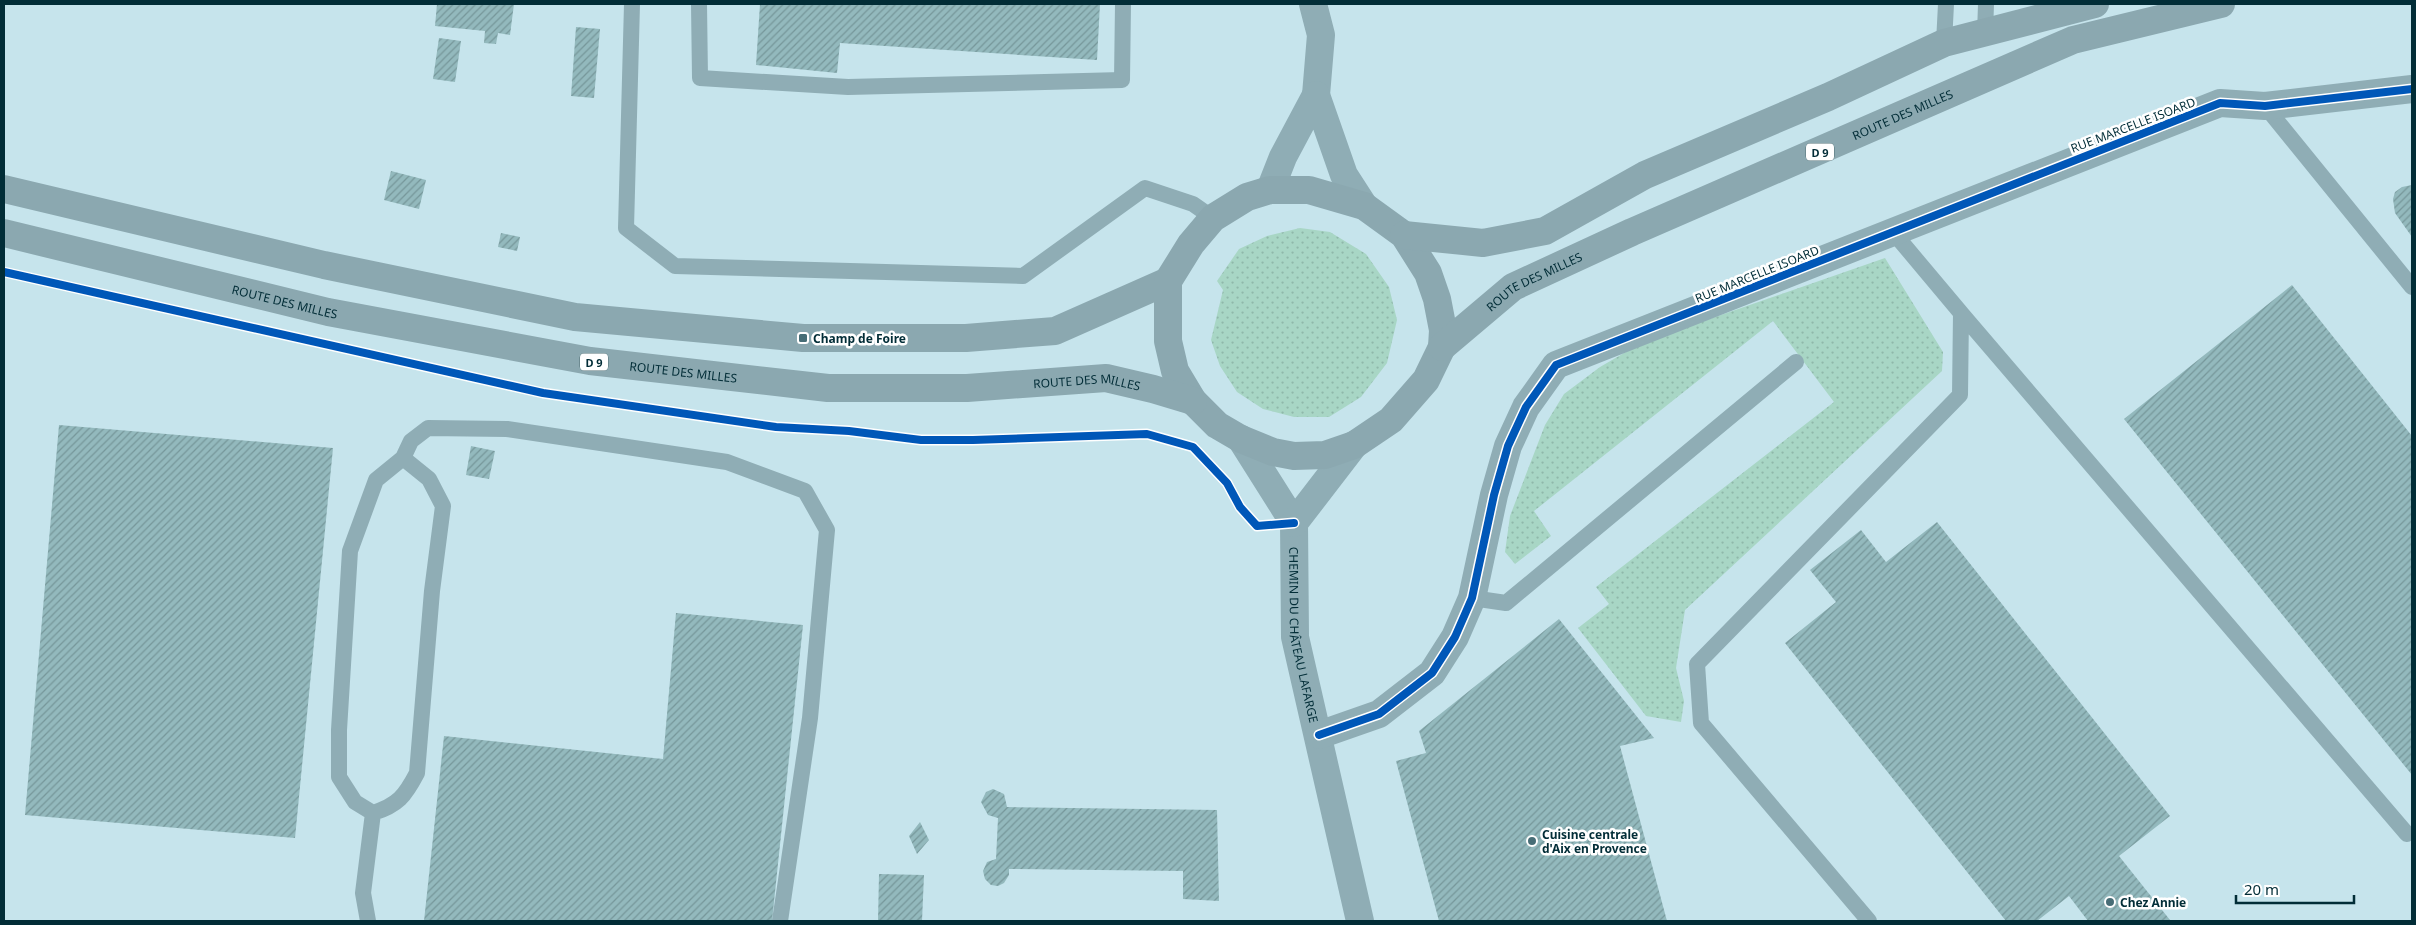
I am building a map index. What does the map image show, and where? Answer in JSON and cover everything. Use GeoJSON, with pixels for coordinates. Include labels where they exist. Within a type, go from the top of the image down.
{"type":"FeatureCollection","features":[{"type":"Feature","properties":{"kind":"main road"},"geometry":{"type":"LineString","coordinates":[[1411,245],[1483,243],[1545,231],[1645,175],[1828,97],[1944,42],[1985,34],[2040,10],[2095,4]]}},
{"type":"Feature","properties":{"kind":"main road","name":"ROUTE DES MILLES"},"geometry":{"type":"LineString","coordinates":[[1442,347],[1514,287],[1632,232],[2073,40],[2221,4]]}},
{"type":"Feature","properties":{"kind":"main road"},"geometry":{"type":"LineString","coordinates":[[4,189],[324,265],[575,318],[803,338],[966,338],[1054,331],[1168,281]]}},
{"type":"Feature","properties":{"kind":"main road"},"geometry":{"type":"LineString","coordinates":[[1270,190],[1309,190],[1364,206],[1411,245],[1428,273],[1437,299],[1443,330],[1442,347],[1426,380],[1407,404],[1391,420],[1354,445],[1325,455],[1294,456],[1273,452],[1241,439],[1217,424],[1193,401],[1175,371],[1168,341],[1168,281],[1191,244],[1213,218],[1247,197],[1270,190]]}},
{"type":"Feature","properties":{"kind":"main road","name":"ROUTE DES MILLES"},"geometry":{"type":"LineString","coordinates":[[4,233],[328,312],[590,361],[828,388],[967,388],[1106,378],[1193,401]]}},
{"type":"Feature","properties":{"kind":"street"},"geometry":{"type":"LineString","coordinates":[[1270,190],[1283,157],[1316,95],[1321,35],[1313,4]]}},
{"type":"Feature","properties":{"kind":"street","name":"RUE MARCELLE ISOARD"},"geometry":{"type":"LineString","coordinates":[[1319,735],[1379,714],[1432,673],[1456,637],[1472,598],[1494,495],[1508,446],[1526,407],[1556,365],[2220,103],[2265,106],[2412,89]]}},
{"type":"Feature","properties":{"kind":"street"},"geometry":{"type":"LineString","coordinates":[[1316,95],[1344,174],[1364,206]]}},
{"type":"Feature","properties":{"kind":"street"},"geometry":{"type":"LineString","coordinates":[[1241,439],[1294,523],[1354,445]]}},
{"type":"Feature","properties":{"kind":"street","name":"CHEMIN DU CHÂTEAU LAFARGE"},"geometry":{"type":"LineString","coordinates":[[1294,523],[1295,637],[1319,735],[1360,921]]}},
{"type":"Feature","properties":{"kind":"lane"},"geometry":{"type":"LineString","coordinates":[[632,4],[626,228],[675,266],[1023,276],[1145,188],[1193,204],[1213,218]]}},
{"type":"Feature","properties":{"kind":"lane"},"geometry":{"type":"LineString","coordinates":[[699,4],[700,78],[848,88],[1122,80],[1123,4]]}},
{"type":"Feature","properties":{"kind":"lane"},"geometry":{"type":"LineString","coordinates":[[1944,42],[1946,4]]}},
{"type":"Feature","properties":{"kind":"lane"},"geometry":{"type":"LineString","coordinates":[[1985,34],[1986,4]]}},
{"type":"Feature","properties":{"kind":"lane"},"geometry":{"type":"LineString","coordinates":[[2265,106],[2412,287]]}},
{"type":"Feature","properties":{"kind":"lane"},"geometry":{"type":"LineString","coordinates":[[1893,232],[2407,834]]}},
{"type":"Feature","properties":{"kind":"lane"},"geometry":{"type":"LineString","coordinates":[[1869,921],[1701,723],[1697,664],[1960,395],[1961,313]]}},
{"type":"Feature","properties":{"kind":"lane"},"geometry":{"type":"LineString","coordinates":[[1472,598],[1506,603],[1796,362]]}},
{"type":"Feature","properties":{"kind":"lane"},"geometry":{"type":"LineString","coordinates":[[404,458],[429,479],[443,506],[432,591],[418,773],[407,792],[392,807],[373,813],[355,802],[340,777],[339,730],[350,551],[376,480],[404,458],[411,441],[428,428],[507,429],[727,462],[805,491],[827,530],[810,718],[780,921]]}},
{"type":"Feature","properties":{"kind":"lane"},"geometry":{"type":"LineString","coordinates":[[368,921],[363,893],[373,813]]}},
{"type":"Feature","properties":{"kind":"green space"},"geometry":{"type":"Polygon","coordinates":[[[1300,228],[1330,232],[1366,254],[1389,287],[1397,320],[1387,363],[1361,397],[1329,417],[1294,417],[1263,409],[1237,392],[1220,366],[1211,340],[1223,290],[1217,281],[1239,249],[1267,236],[1300,228]]]}},
{"type":"Feature","properties":{"kind":"green space"},"geometry":{"type":"Polygon","coordinates":[[[1885,258],[1943,352],[1942,371],[1685,610],[1676,668],[1684,701],[1681,722],[1646,716],[1578,628],[1609,604],[1596,587],[1834,402],[1773,321],[1534,511],[1551,536],[1515,564],[1505,552],[1510,516],[1545,425],[1564,394],[1600,367],[1643,342],[1885,258]]]}},
{"type":"Feature","properties":{"kind":"building"},"geometry":{"type":"Polygon","coordinates":[[[437,4],[514,4],[510,35],[498,33],[496,44],[484,43],[485,31],[435,26],[437,4]]]}},
{"type":"Feature","properties":{"kind":"building"},"geometry":{"type":"Polygon","coordinates":[[[760,4],[1100,4],[1097,60],[840,43],[837,73],[756,65],[760,4]]]}},
{"type":"Feature","properties":{"kind":"building"},"geometry":{"type":"Polygon","coordinates":[[[576,27],[600,29],[594,98],[571,96],[576,27]]]}},
{"type":"Feature","properties":{"kind":"building"},"geometry":{"type":"Polygon","coordinates":[[[439,38],[461,41],[455,82],[433,79],[439,38]]]}},
{"type":"Feature","properties":{"kind":"building"},"geometry":{"type":"Polygon","coordinates":[[[391,171],[426,180],[419,209],[384,200],[391,171]]]}},
{"type":"Feature","properties":{"kind":"building"},"geometry":{"type":"Polygon","coordinates":[[[2412,185],[2412,237],[2395,213],[2393,199],[2395,192],[2402,187],[2412,185]]]}},
{"type":"Feature","properties":{"kind":"building"},"geometry":{"type":"Polygon","coordinates":[[[501,233],[520,237],[517,251],[498,247],[501,233]]]}},
{"type":"Feature","properties":{"kind":"building"},"geometry":{"type":"Polygon","coordinates":[[[2292,285],[2412,436],[2412,775],[2124,419],[2292,285]]]}},
{"type":"Feature","properties":{"kind":"building"},"geometry":{"type":"Polygon","coordinates":[[[59,425],[333,448],[295,838],[25,815],[59,425]]]}},
{"type":"Feature","properties":{"kind":"building"},"geometry":{"type":"Polygon","coordinates":[[[471,446],[495,451],[489,479],[466,475],[471,446]]]}},
{"type":"Feature","properties":{"kind":"building"},"geometry":{"type":"Polygon","coordinates":[[[1937,522],[2170,816],[2119,856],[2170,920],[2088,921],[2069,896],[2037,921],[2006,921],[1785,643],[1836,602],[1810,570],[1861,530],[1886,562],[1937,522]]]}},
{"type":"Feature","properties":{"kind":"building"},"geometry":{"type":"Polygon","coordinates":[[[676,613],[803,625],[772,921],[424,921],[444,736],[663,759],[676,613]]]}},
{"type":"Feature","properties":{"kind":"building","name":"Cuisine centrale d'Aix en Provence"},"geometry":{"type":"Polygon","coordinates":[[[1559,619],[1654,738],[1620,746],[1667,921],[1439,921],[1396,761],[1426,753],[1419,731],[1559,619]]]}},
{"type":"Feature","properties":{"kind":"building"},"geometry":{"type":"Polygon","coordinates":[[[993,789],[1004,794],[1007,807],[1217,810],[1219,901],[1183,899],[1183,871],[1009,869],[1009,875],[1004,883],[998,886],[991,885],[985,879],[983,871],[987,862],[996,859],[998,818],[988,815],[981,802],[986,792],[993,789]]]}},
{"type":"Feature","properties":{"kind":"building"},"geometry":{"type":"Polygon","coordinates":[[[920,822],[929,840],[917,854],[909,836],[920,822]]]}},
{"type":"Feature","properties":{"kind":"building"},"geometry":{"type":"Polygon","coordinates":[[[879,874],[924,875],[922,921],[878,921],[879,874]]]}},
{"type":"Feature","properties":{"kind":"cycle path"},"geometry":{"type":"LineString","coordinates":[[1319,735],[1379,714],[1432,673],[1455,637],[1472,598],[1494,495],[1508,446],[1526,407],[1556,365],[2220,103],[2265,106],[2412,89]]}},
{"type":"Feature","properties":{"kind":"cycle path"},"geometry":{"type":"LineString","coordinates":[[4,272],[543,393],[776,427],[849,431],[921,440],[1147,434],[1193,447],[1227,483],[1240,507],[1257,526],[1294,523]]}},
{"type":"Feature","properties":{"kind":"place","name":"Champ de Foire"},"geometry":{"type":"Point","coordinates":[803,338]}},
{"type":"Feature","properties":{"kind":"place","name":"Cuisine centrale d'Aix en Provence"},"geometry":{"type":"Point","coordinates":[1532,841]}},
{"type":"Feature","properties":{"kind":"place","name":"Chez Annie"},"geometry":{"type":"Point","coordinates":[2110,902]}}]}
